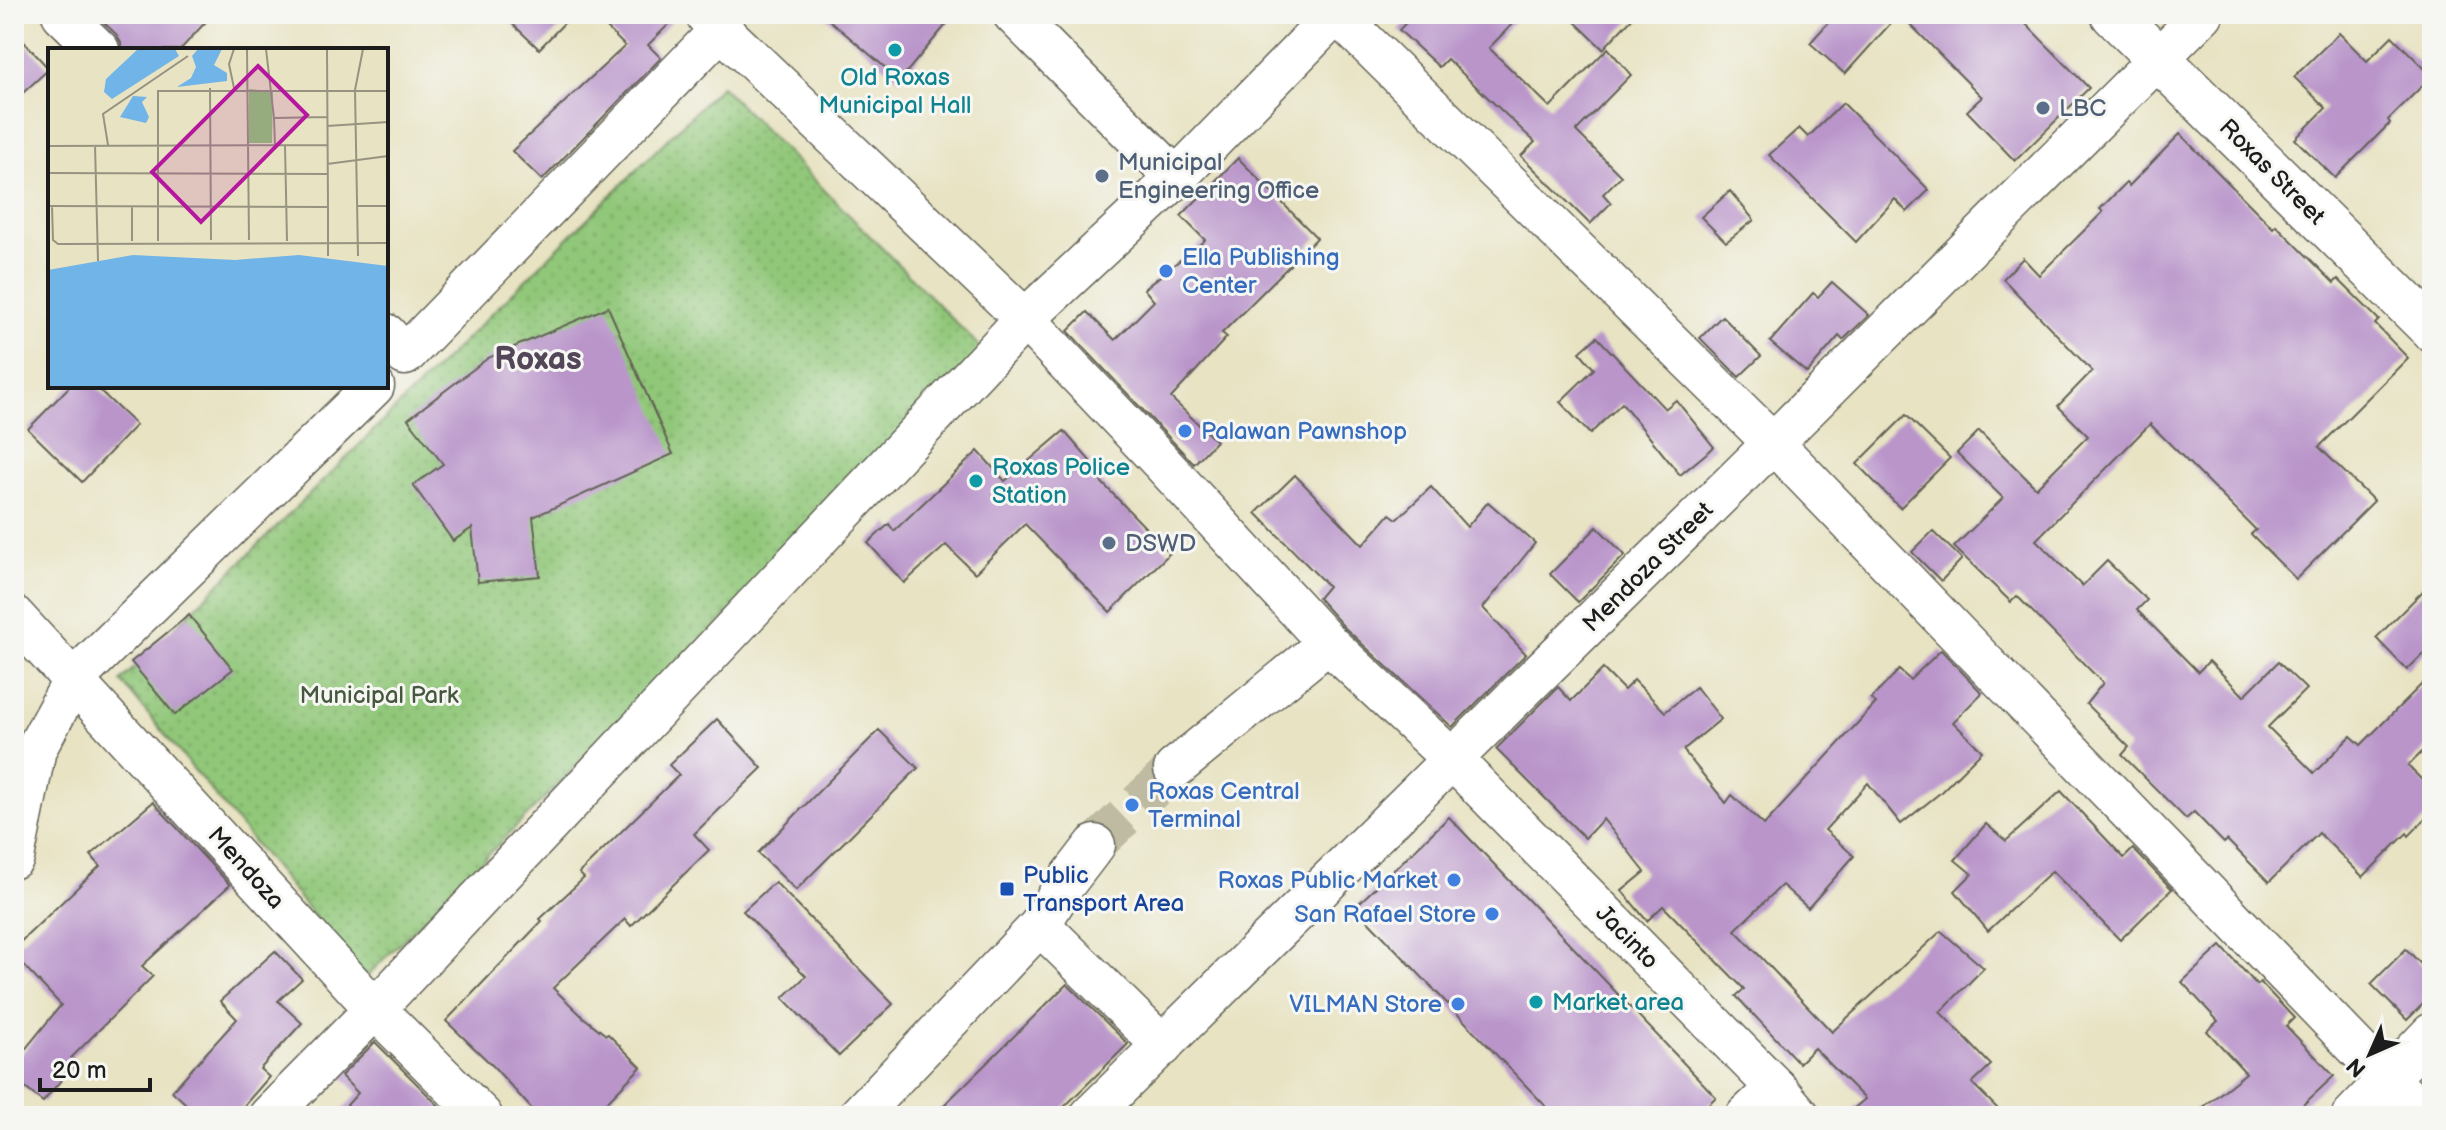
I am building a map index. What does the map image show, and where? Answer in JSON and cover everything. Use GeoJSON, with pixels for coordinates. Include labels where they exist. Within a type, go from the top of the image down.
{"type":"FeatureCollection","features":[{"type":"Feature","properties":{"kind":"main road","name":"Roxas Street"},"geometry":{"type":"LineString","coordinates":[[2113,14],[2432,329]]}},
{"type":"Feature","properties":{"kind":"street"},"geometry":{"type":"LineString","coordinates":[[62,14],[97,48]]}},
{"type":"Feature","properties":{"kind":"street"},"geometry":{"type":"LineString","coordinates":[[1013,14],[1176,178]]}},
{"type":"Feature","properties":{"kind":"street"},"geometry":{"type":"LineString","coordinates":[[269,1116],[375,1009],[1025,319],[1176,178],[1337,14],[1773,443],[2388,1080],[2427,1116]]}},
{"type":"Feature","properties":{"kind":"street","name":"Mendoza Street"},"geometry":{"type":"LineString","coordinates":[[1090,1116],[1453,760],[2203,14]]}},
{"type":"Feature","properties":{"kind":"street"},"geometry":{"type":"LineString","coordinates":[[392,355],[713,22]]}},
{"type":"Feature","properties":{"kind":"street","name":"Jacinto"},"geometry":{"type":"LineString","coordinates":[[713,22],[1025,319],[1328,643],[1453,760],[1788,1102]]}},
{"type":"Feature","properties":{"kind":"street"},"geometry":{"type":"LineString","coordinates":[[14,858],[36,749],[74,679],[372,388]]}},
{"type":"Feature","properties":{"kind":"street","name":"Mendoza"},"geometry":{"type":"LineString","coordinates":[[14,616],[375,1009],[482,1116]]}},
{"type":"Feature","properties":{"kind":"street"},"geometry":{"type":"LineString","coordinates":[[1174,769],[1328,643]]}},
{"type":"Feature","properties":{"kind":"street"},"geometry":{"type":"LineString","coordinates":[[858,1116],[1040,925],[1065,884],[1095,845]]}},
{"type":"Feature","properties":{"kind":"street"},"geometry":{"type":"LineString","coordinates":[[1040,925],[1163,1046]]}},
{"type":"Feature","properties":{"kind":"street"},"geometry":{"type":"LineString","coordinates":[[2352,1116],[2432,1033]]}},
{"type":"Feature","properties":{"kind":"street"},"geometry":{"type":"LineString","coordinates":[[1746,1116],[1788,1102]]}},
{"type":"Feature","properties":{"kind":"green space","name":"Municipal Park"},"geometry":{"type":"Polygon","coordinates":[[[721,86],[987,354],[365,978],[121,681],[721,86]]]}},
{"type":"Feature","properties":{"kind":"building"},"geometry":{"type":"Polygon","coordinates":[[[95,14],[213,14],[182,48],[121,48],[116,34],[95,14]]]}},
{"type":"Feature","properties":{"kind":"building"},"geometry":{"type":"Polygon","coordinates":[[[502,14],[573,14],[539,49],[502,14]]]}},
{"type":"Feature","properties":{"kind":"building"},"geometry":{"type":"Polygon","coordinates":[[[593,14],[679,14],[648,45],[661,58],[542,180],[512,151],[625,46],[593,14]]]}},
{"type":"Feature","properties":{"kind":"building","name":"Old Roxas Municipal Hall"},"geometry":{"type":"Polygon","coordinates":[[[822,14],[955,14],[900,80],[822,14]]]}},
{"type":"Feature","properties":{"kind":"building"},"geometry":{"type":"Polygon","coordinates":[[[1414,14],[1522,14],[1489,48],[1550,107],[1608,48],[1631,75],[1576,131],[1621,176],[1603,194],[1611,203],[1590,224],[1521,156],[1535,142],[1447,59],[1439,67],[1399,30],[1414,14]]]}},
{"type":"Feature","properties":{"kind":"building"},"geometry":{"type":"Polygon","coordinates":[[[1567,14],[1636,14],[1603,49],[1567,14]]]}},
{"type":"Feature","properties":{"kind":"building"},"geometry":{"type":"Polygon","coordinates":[[[1836,14],[1899,14],[1845,74],[1810,43],[1836,14]]]}},
{"type":"Feature","properties":{"kind":"building"},"geometry":{"type":"Polygon","coordinates":[[[1900,14],[2016,14],[2089,88],[2015,161],[1967,111],[1982,97],[1900,14]]]}},
{"type":"Feature","properties":{"kind":"building"},"geometry":{"type":"Polygon","coordinates":[[[14,31],[48,70],[14,101],[14,31]]]}},
{"type":"Feature","properties":{"kind":"building"},"geometry":{"type":"Polygon","coordinates":[[[2339,33],[2367,61],[2392,36],[2432,76],[2335,178],[2295,139],[2326,108],[2294,77],[2339,33]]]}},
{"type":"Feature","properties":{"kind":"building"},"geometry":{"type":"Polygon","coordinates":[[[1843,103],[1929,190],[1907,212],[1895,199],[1856,242],[1769,155],[1799,128],[1808,137],[1843,103]]]}},
{"type":"Feature","properties":{"kind":"building"},"geometry":{"type":"Polygon","coordinates":[[[2180,134],[2273,228],[2276,225],[2334,283],[2338,279],[2379,320],[2375,324],[2408,358],[2319,447],[2374,501],[2296,579],[2251,534],[2256,530],[2150,424],[2036,540],[2082,586],[2107,561],[2147,600],[2137,610],[2198,672],[2209,661],[2244,696],[2278,662],[2306,689],[2268,727],[2314,773],[2351,736],[2361,745],[2432,674],[2432,742],[2408,766],[2432,790],[2432,812],[2363,877],[2319,833],[2269,882],[2194,812],[2186,819],[2122,755],[2129,747],[2086,704],[2103,683],[2017,596],[2011,602],[1954,547],[2003,498],[1957,453],[1979,431],[2036,488],[2088,436],[2058,406],[2092,371],[2003,279],[2023,258],[2039,275],[2103,212],[2100,209],[2126,183],[2129,186],[2180,134]]]}},
{"type":"Feature","properties":{"kind":"building"},"geometry":{"type":"Polygon","coordinates":[[[1238,158],[1317,238],[1222,333],[1227,337],[1171,398],[1216,441],[1194,464],[1068,331],[1087,312],[1115,340],[1154,301],[1144,289],[1205,240],[1181,216],[1238,158]]]}},
{"type":"Feature","properties":{"kind":"building"},"geometry":{"type":"Polygon","coordinates":[[[1730,191],[1754,220],[1726,242],[1701,217],[1730,191]]]}},
{"type":"Feature","properties":{"kind":"building"},"geometry":{"type":"Polygon","coordinates":[[[1832,282],[1869,315],[1843,340],[1839,336],[1807,373],[1770,342],[1813,293],[1818,297],[1832,282]]]}},
{"type":"Feature","properties":{"kind":"building"},"geometry":{"type":"Polygon","coordinates":[[[608,307],[673,454],[533,517],[540,576],[478,582],[472,528],[453,541],[413,485],[443,464],[408,419],[488,358],[608,307]]]}},
{"type":"Feature","properties":{"kind":"building"},"geometry":{"type":"Polygon","coordinates":[[[1722,316],[1761,356],[1739,377],[1700,338],[1722,316]]]}},
{"type":"Feature","properties":{"kind":"building"},"geometry":{"type":"Polygon","coordinates":[[[1597,337],[1665,409],[1676,400],[1714,447],[1680,475],[1622,403],[1590,434],[1560,402],[1594,369],[1580,352],[1597,337]]]}},
{"type":"Feature","properties":{"kind":"building"},"geometry":{"type":"Polygon","coordinates":[[[68,388],[97,388],[136,425],[82,482],[28,429],[68,388]]]}},
{"type":"Feature","properties":{"kind":"building"},"geometry":{"type":"Polygon","coordinates":[[[1906,415],[1950,458],[1900,508],[1857,464],[1906,415]]]}},
{"type":"Feature","properties":{"kind":"building"},"geometry":{"type":"Polygon","coordinates":[[[1064,431],[1091,462],[1086,466],[1170,553],[1110,612],[1025,524],[975,573],[946,545],[904,583],[868,543],[889,524],[894,531],[978,451],[1005,481],[1064,431]]]}},
{"type":"Feature","properties":{"kind":"building"},"geometry":{"type":"Polygon","coordinates":[[[1295,475],[1363,545],[1390,514],[1397,519],[1431,487],[1467,527],[1488,502],[1535,543],[1483,608],[1526,654],[1452,727],[1344,627],[1318,598],[1328,586],[1256,513],[1295,475]]]}},
{"type":"Feature","properties":{"kind":"building"},"geometry":{"type":"Polygon","coordinates":[[[1597,527],[1625,555],[1578,602],[1550,574],[1597,527]]]}},
{"type":"Feature","properties":{"kind":"building"},"geometry":{"type":"Polygon","coordinates":[[[1933,531],[1962,559],[1941,581],[1912,552],[1933,531]]]}},
{"type":"Feature","properties":{"kind":"building"},"geometry":{"type":"Polygon","coordinates":[[[2432,582],[2432,645],[2407,670],[2376,638],[2432,582]]]}},
{"type":"Feature","properties":{"kind":"building"},"geometry":{"type":"Polygon","coordinates":[[[189,615],[233,669],[175,715],[131,662],[189,615]]]}},
{"type":"Feature","properties":{"kind":"building"},"geometry":{"type":"Polygon","coordinates":[[[1941,650],[1982,693],[1953,722],[1982,751],[1940,793],[1901,824],[1868,783],[1825,830],[1854,856],[1808,908],[1782,885],[1735,930],[1832,1032],[1941,931],[1984,968],[1940,1012],[1991,1065],[1972,1083],[2005,1116],[1845,1116],[1865,1099],[1814,1048],[1799,1063],[1736,996],[1744,989],[1663,906],[1647,921],[1622,891],[1645,872],[1603,819],[1585,838],[1496,749],[1558,687],[1571,701],[1603,669],[1624,690],[1634,680],[1665,712],[1696,687],[1721,719],[1683,750],[1726,803],[1732,795],[1764,825],[1876,703],[1871,699],[1899,670],[1910,680],[1941,650]]]}},
{"type":"Feature","properties":{"kind":"building"},"geometry":{"type":"Polygon","coordinates":[[[717,719],[762,768],[694,834],[709,850],[631,926],[625,919],[553,988],[583,1017],[608,1034],[641,1067],[593,1116],[538,1116],[494,1067],[446,1021],[542,921],[540,919],[584,878],[579,873],[679,775],[669,765],[717,719]]]}},
{"type":"Feature","properties":{"kind":"building"},"geometry":{"type":"Polygon","coordinates":[[[879,730],[918,768],[796,890],[758,853],[879,730]]]}},
{"type":"Feature","properties":{"kind":"building"},"geometry":{"type":"Polygon","coordinates":[[[2061,791],[2124,858],[2133,849],[2172,889],[2120,940],[2052,871],[1988,931],[1955,891],[1972,874],[1955,860],[1986,824],[2006,841],[2061,791]]]}},
{"type":"Feature","properties":{"kind":"building"},"geometry":{"type":"Polygon","coordinates":[[[153,802],[230,885],[142,966],[153,976],[71,1058],[76,1062],[43,1102],[14,1079],[14,1063],[61,1005],[14,955],[14,948],[100,866],[91,855],[153,802]]]}},
{"type":"Feature","properties":{"kind":"building","name":"Market area"},"geometry":{"type":"Polygon","coordinates":[[[1449,817],[1716,1097],[1696,1116],[1555,1116],[1355,907],[1449,817]]]}},
{"type":"Feature","properties":{"kind":"building"},"geometry":{"type":"Polygon","coordinates":[[[775,882],[893,1004],[839,1056],[783,998],[806,976],[743,911],[775,882]]]}},
{"type":"Feature","properties":{"kind":"building"},"geometry":{"type":"Polygon","coordinates":[[[2221,946],[2257,985],[2260,982],[2294,1018],[2286,1026],[2334,1076],[2291,1116],[2192,1116],[2246,1073],[2207,1031],[2218,1021],[2182,982],[2221,946]]]}},
{"type":"Feature","properties":{"kind":"building"},"geometry":{"type":"Polygon","coordinates":[[[2406,949],[2432,975],[2432,995],[2407,1020],[2371,984],[2406,949]]]}},
{"type":"Feature","properties":{"kind":"building"},"geometry":{"type":"Polygon","coordinates":[[[275,951],[302,979],[278,1001],[302,1023],[260,1069],[269,1077],[235,1116],[199,1116],[172,1091],[237,1019],[220,1001],[275,951]]]}},
{"type":"Feature","properties":{"kind":"building"},"geometry":{"type":"Polygon","coordinates":[[[1067,984],[1128,1044],[1055,1116],[933,1116],[1067,984]]]}},
{"type":"Feature","properties":{"kind":"building"},"geometry":{"type":"Polygon","coordinates":[[[375,1042],[449,1116],[337,1116],[358,1093],[341,1076],[375,1042]]]}},
{"type":"Feature","properties":{"kind":"tunnel"},"geometry":{"type":"LineString","coordinates":[[1095,845],[1174,769]]}},
{"type":"Feature","properties":{"kind":"place","name":"Old Roxas Municipal Hall"},"geometry":{"type":"Point","coordinates":[895,50]}},
{"type":"Feature","properties":{"kind":"place","name":"LBC"},"geometry":{"type":"Point","coordinates":[2043,108]}},
{"type":"Feature","properties":{"kind":"place","name":"Municipal Engineering Office"},"geometry":{"type":"Point","coordinates":[1102,176]}},
{"type":"Feature","properties":{"kind":"place","name":"Ella Publishing Center"},"geometry":{"type":"Point","coordinates":[1166,271]}},
{"type":"Feature","properties":{"kind":"place","name":"Palawan Pawnshop"},"geometry":{"type":"Point","coordinates":[1185,431]}},
{"type":"Feature","properties":{"kind":"place","name":"Roxas Police Station"},"geometry":{"type":"Point","coordinates":[976,481]}},
{"type":"Feature","properties":{"kind":"place","name":"DSWD"},"geometry":{"type":"Point","coordinates":[1109,543]}},
{"type":"Feature","properties":{"kind":"place","name":"Roxas Central Terminal"},"geometry":{"type":"Point","coordinates":[1132,805]}},
{"type":"Feature","properties":{"kind":"place","name":"Roxas Public Market"},"geometry":{"type":"Point","coordinates":[1454,880]}},
{"type":"Feature","properties":{"kind":"place","name":"Public Transport Area"},"geometry":{"type":"Point","coordinates":[1007,889]}},
{"type":"Feature","properties":{"kind":"place","name":"San Rafael Store"},"geometry":{"type":"Point","coordinates":[1492,914]}},
{"type":"Feature","properties":{"kind":"place","name":"Market area"},"geometry":{"type":"Point","coordinates":[1536,1002]}},
{"type":"Feature","properties":{"kind":"place","name":"VILMAN Store"},"geometry":{"type":"Point","coordinates":[1458,1004]}},
{"type":"Feature","properties":{"kind":"district","name":"Roxas"},"geometry":{"type":"Point","coordinates":[538,359]}}]}
